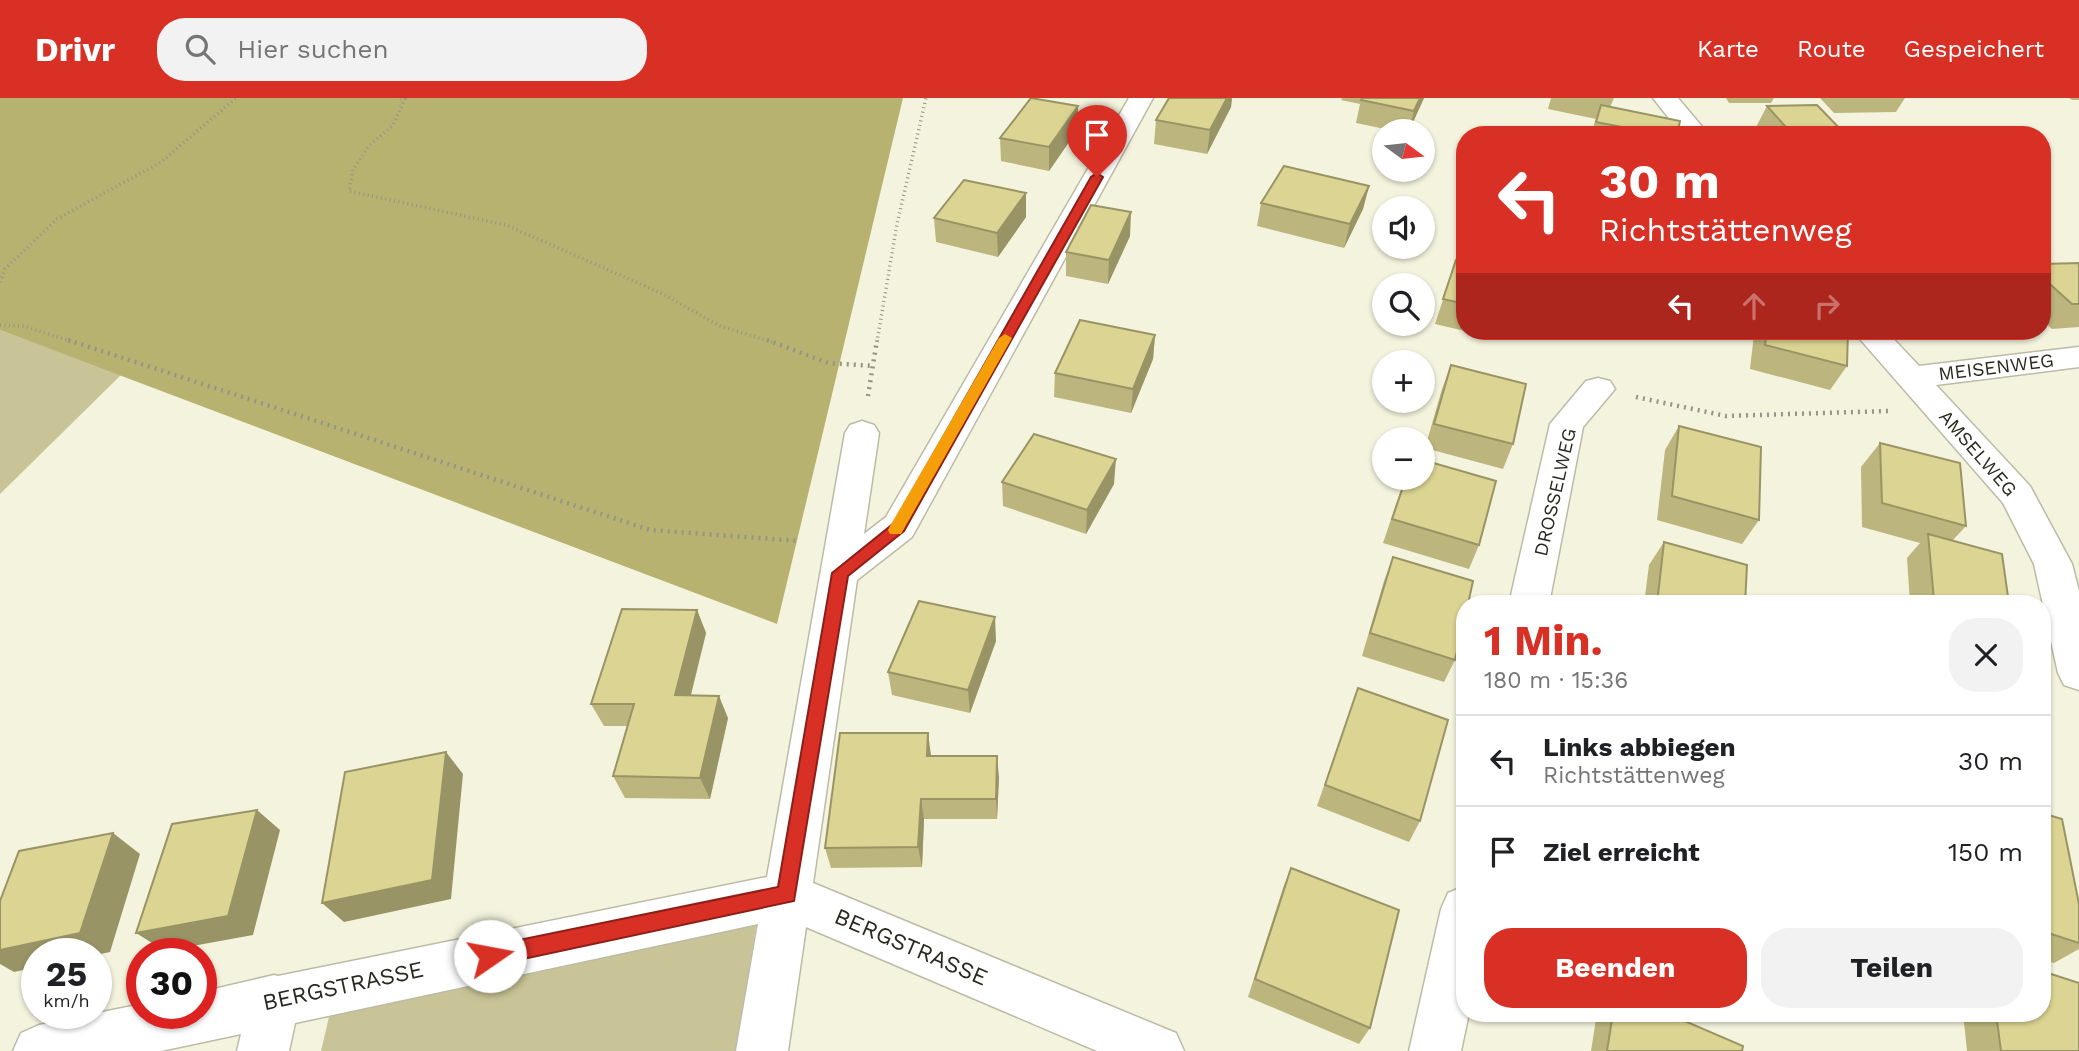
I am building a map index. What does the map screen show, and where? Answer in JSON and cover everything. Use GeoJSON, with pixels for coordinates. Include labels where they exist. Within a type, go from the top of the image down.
{"type":"FeatureCollection","features":[{"type":"Feature","properties":{"kind":"street"},"geometry":{"type":"LineString","coordinates":[[842,559],[899,527],[1141,98]]}},
{"type":"Feature","properties":{"kind":"street"},"geometry":{"type":"LineString","coordinates":[[1665,98],[1688,126]]}},
{"type":"Feature","properties":{"kind":"street","name":"AMSELWEG"},"geometry":{"type":"LineString","coordinates":[[1877,340],[2017,495],[2053,564],[2079,673]]}},
{"type":"Feature","properties":{"kind":"street","name":"MEISENWEG"},"geometry":{"type":"LineString","coordinates":[[1912,377],[2079,357]]}},
{"type":"Feature","properties":{"kind":"street","name":"DROSSELWEG"},"geometry":{"type":"LineString","coordinates":[[1531,595],[1567,424],[1598,388]]}},
{"type":"Feature","properties":{"kind":"street"},"geometry":{"type":"LineString","coordinates":[[762,1051],[862,433]]}},
{"type":"Feature","properties":{"kind":"street","name":"BERGSTRASSE"},"geometry":{"type":"LineString","coordinates":[[40,1051],[787,895],[1158,1051]]}},
{"type":"Feature","properties":{"kind":"street"},"geometry":{"type":"LineString","coordinates":[[1435,1051],[1456,952]]}},
{"type":"Feature","properties":{"kind":"street"},"geometry":{"type":"LineString","coordinates":[[263,1051],[274,1000]]}},
{"type":"Feature","properties":{"kind":"path"},"geometry":{"type":"LineString","coordinates":[[0,282],[5,269],[57,219],[161,162],[236,98]]}},
{"type":"Feature","properties":{"kind":"path"},"geometry":{"type":"LineString","coordinates":[[400,98],[405,99],[393,125],[368,147],[353,170],[349,191],[506,225],[661,293],[720,326],[828,363],[874,366],[897,224],[926,98]]}},
{"type":"Feature","properties":{"kind":"path"},"geometry":{"type":"LineString","coordinates":[[0,325],[24,326],[650,530],[842,559]]}},
{"type":"Feature","properties":{"kind":"path"},"geometry":{"type":"LineString","coordinates":[[1598,388],[1726,416],[1941,410]]}},
{"type":"Feature","properties":{"kind":"shaded area"},"geometry":{"type":"Polygon","coordinates":[[[0,98],[903,98],[777,624],[0,330],[0,98]]]}},
{"type":"Feature","properties":{"kind":"shaded area"},"geometry":{"type":"Polygon","coordinates":[[[0,330],[121,375],[0,494],[0,330]]]}},
{"type":"Feature","properties":{"kind":"shaded area"},"geometry":{"type":"Polygon","coordinates":[[[757,920],[736,1051],[321,1051],[332,1004],[757,920]]]}},
{"type":"Feature","properties":{"kind":"building"},"geometry":{"type":"Polygon","coordinates":[[[1031,98],[1078,106],[1049,147],[1000,138],[1031,98]]]}},
{"type":"Feature","properties":{"kind":"building"},"geometry":{"type":"Polygon","coordinates":[[[1169,98],[1227,98],[1210,130],[1156,120],[1169,98]]]}},
{"type":"Feature","properties":{"kind":"building"},"geometry":{"type":"Polygon","coordinates":[[[1420,98],[1414,111],[1361,100],[1420,98]]]}},
{"type":"Feature","properties":{"kind":"building"},"geometry":{"type":"Polygon","coordinates":[[[1601,105],[1680,121],[1679,126],[1617,126],[1596,122],[1601,105]]]}},
{"type":"Feature","properties":{"kind":"building"},"geometry":{"type":"Polygon","coordinates":[[[1817,105],[1837,126],[1785,126],[1767,106],[1817,105]]]}},
{"type":"Feature","properties":{"kind":"building"},"geometry":{"type":"Polygon","coordinates":[[[1284,166],[1369,186],[1350,224],[1261,203],[1284,166]]]}},
{"type":"Feature","properties":{"kind":"building"},"geometry":{"type":"Polygon","coordinates":[[[964,180],[1026,193],[997,233],[934,218],[964,180]]]}},
{"type":"Feature","properties":{"kind":"building"},"geometry":{"type":"Polygon","coordinates":[[[1091,205],[1131,212],[1109,260],[1066,252],[1091,205]]]}},
{"type":"Feature","properties":{"kind":"building"},"geometry":{"type":"Polygon","coordinates":[[[1456,260],[1456,302],[1443,299],[1456,260]]]}},
{"type":"Feature","properties":{"kind":"building"},"geometry":{"type":"Polygon","coordinates":[[[2079,263],[2079,304],[2072,304],[2051,285],[2051,264],[2079,263]]]}},
{"type":"Feature","properties":{"kind":"building"},"geometry":{"type":"Polygon","coordinates":[[[1080,320],[1155,335],[1133,389],[1055,373],[1080,320]]]}},
{"type":"Feature","properties":{"kind":"building"},"geometry":{"type":"Polygon","coordinates":[[[1766,340],[1848,340],[1847,366],[1765,345],[1766,340]]]}},
{"type":"Feature","properties":{"kind":"building"},"geometry":{"type":"Polygon","coordinates":[[[1451,365],[1526,384],[1513,444],[1434,424],[1451,365]]]}},
{"type":"Feature","properties":{"kind":"building"},"geometry":{"type":"Polygon","coordinates":[[[1679,426],[1761,447],[1759,520],[1672,496],[1679,426]]]}},
{"type":"Feature","properties":{"kind":"building"},"geometry":{"type":"Polygon","coordinates":[[[1034,434],[1116,459],[1087,510],[1002,482],[1034,434]]]}},
{"type":"Feature","properties":{"kind":"building"},"geometry":{"type":"Polygon","coordinates":[[[1880,443],[1960,463],[1966,526],[1882,503],[1880,443]]]}},
{"type":"Feature","properties":{"kind":"building"},"geometry":{"type":"Polygon","coordinates":[[[1435,463],[1496,481],[1479,545],[1392,519],[1402,490],[1435,490],[1435,463]]]}},
{"type":"Feature","properties":{"kind":"building"},"geometry":{"type":"Polygon","coordinates":[[[1928,534],[2002,554],[2008,595],[1934,595],[1928,534]]]}},
{"type":"Feature","properties":{"kind":"building"},"geometry":{"type":"Polygon","coordinates":[[[1664,542],[1747,565],[1745,595],[1658,595],[1664,542]]]}},
{"type":"Feature","properties":{"kind":"building"},"geometry":{"type":"Polygon","coordinates":[[[1393,557],[1473,581],[1470,595],[1456,595],[1455,660],[1370,633],[1393,557]]]}},
{"type":"Feature","properties":{"kind":"building"},"geometry":{"type":"Polygon","coordinates":[[[919,601],[995,617],[968,690],[888,672],[919,601]]]}},
{"type":"Feature","properties":{"kind":"building"},"geometry":{"type":"Polygon","coordinates":[[[622,609],[697,610],[675,695],[719,696],[700,778],[613,776],[634,704],[591,704],[622,609]]]}},
{"type":"Feature","properties":{"kind":"building"},"geometry":{"type":"Polygon","coordinates":[[[1358,688],[1448,720],[1420,821],[1325,785],[1358,688]]]}},
{"type":"Feature","properties":{"kind":"building"},"geometry":{"type":"Polygon","coordinates":[[[840,733],[928,733],[927,756],[997,756],[996,799],[921,799],[918,847],[825,848],[840,733]]]}},
{"type":"Feature","properties":{"kind":"building"},"geometry":{"type":"Polygon","coordinates":[[[446,752],[432,880],[322,903],[345,772],[446,752]]]}},
{"type":"Feature","properties":{"kind":"building"},"geometry":{"type":"Polygon","coordinates":[[[257,810],[228,916],[136,933],[172,824],[257,810]]]}},
{"type":"Feature","properties":{"kind":"building"},"geometry":{"type":"Polygon","coordinates":[[[2051,816],[2062,819],[2079,904],[2079,943],[2051,934],[2051,816]]]}},
{"type":"Feature","properties":{"kind":"building"},"geometry":{"type":"Polygon","coordinates":[[[113,833],[80,933],[56,938],[21,938],[21,946],[0,950],[0,901],[19,851],[113,833]]]}},
{"type":"Feature","properties":{"kind":"building"},"geometry":{"type":"Polygon","coordinates":[[[1291,868],[1399,910],[1370,1028],[1255,979],[1291,868]]]}},
{"type":"Feature","properties":{"kind":"building"},"geometry":{"type":"Polygon","coordinates":[[[2051,974],[2079,983],[2079,1051],[2001,1051],[1997,1022],[2051,1022],[2051,974]]]}},
{"type":"Feature","properties":{"kind":"building"},"geometry":{"type":"Polygon","coordinates":[[[1612,1022],[1687,1022],[1743,1046],[1742,1051],[1607,1051],[1612,1022]]]}},
{"type":"Feature","properties":{"kind":"slow traffic"},"geometry":{"type":"LineString","coordinates":[[895,530],[1005,338]]}},
{"type":"Feature","properties":{"kind":"route"},"geometry":{"type":"LineString","coordinates":[[490,956],[787,895],[840,573],[899,527],[1097,177]]}}]}
